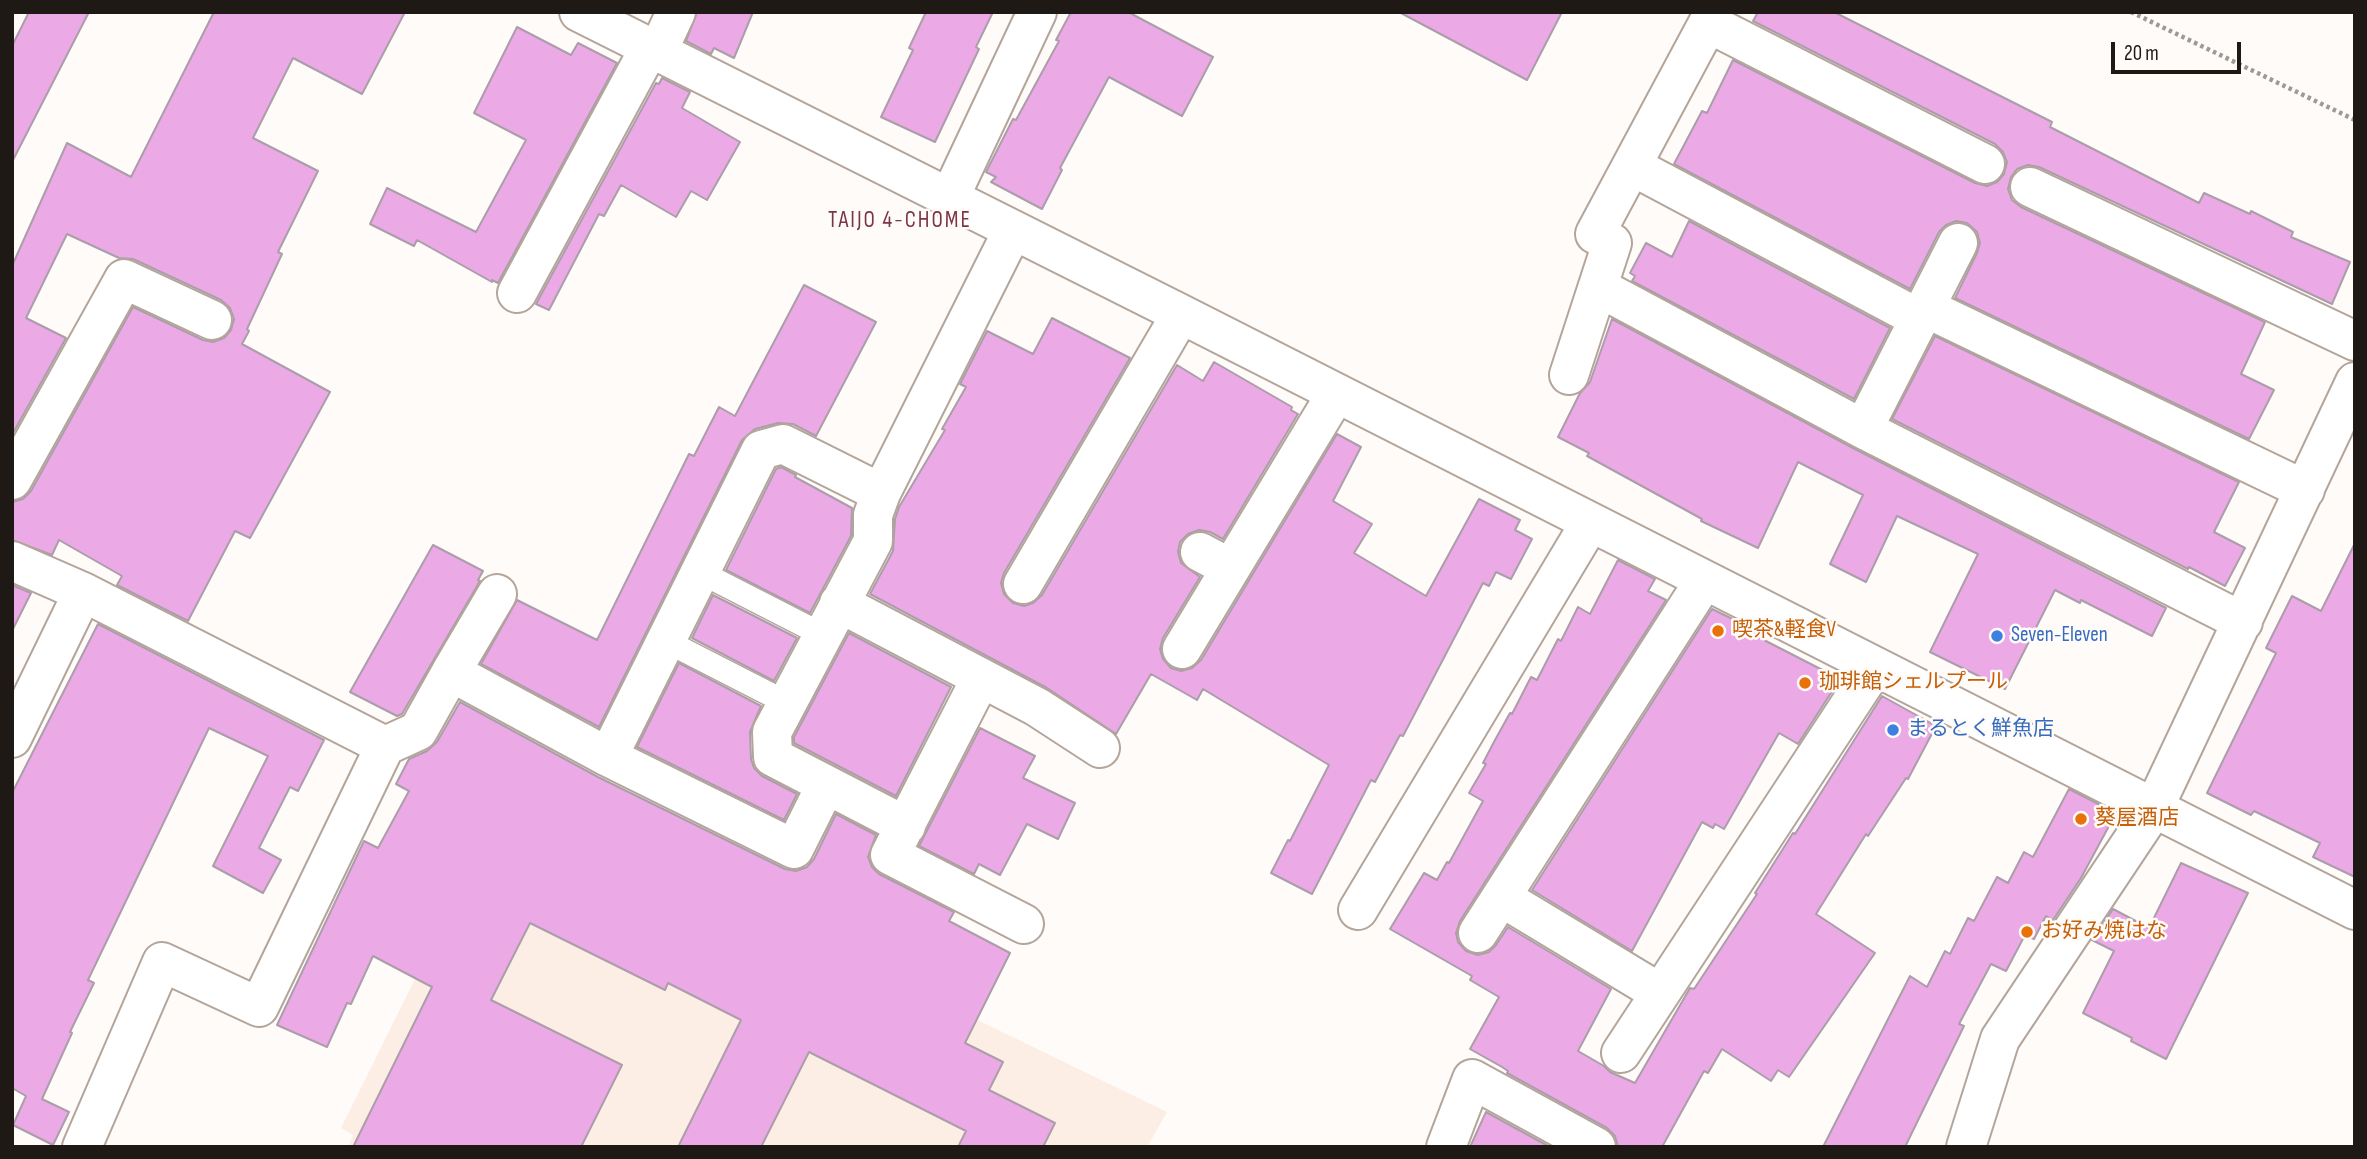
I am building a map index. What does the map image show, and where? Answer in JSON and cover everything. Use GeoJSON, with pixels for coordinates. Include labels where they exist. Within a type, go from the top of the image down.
{"type":"FeatureCollection","features":[{"type":"Feature","properties":{"kind":"street"},"geometry":{"type":"LineString","coordinates":[[579,12],[1181,314],[2153,810],[2355,910]]}},
{"type":"Feature","properties":{"kind":"street"},"geometry":{"type":"LineString","coordinates":[[517,293],[676,12]]}},
{"type":"Feature","properties":{"kind":"street"},"geometry":{"type":"LineString","coordinates":[[949,199],[1037,12]]}},
{"type":"Feature","properties":{"kind":"street"},"geometry":{"type":"LineString","coordinates":[[1569,376],[1612,243],[1595,234],[1711,17],[1985,164]]}},
{"type":"Feature","properties":{"kind":"street"},"geometry":{"type":"LineString","coordinates":[[1632,166],[1921,312],[2305,489]]}},
{"type":"Feature","properties":{"kind":"street"},"geometry":{"type":"LineString","coordinates":[[2030,187],[2355,341]]}},
{"type":"Feature","properties":{"kind":"street"},"geometry":{"type":"LineString","coordinates":[[906,825],[774,757],[772,733],[873,541],[873,515],[881,493],[1013,230]]}},
{"type":"Feature","properties":{"kind":"street"},"geometry":{"type":"LineString","coordinates":[[1863,429],[1958,243]]}},
{"type":"Feature","properties":{"kind":"street"},"geometry":{"type":"LineString","coordinates":[[12,480],[124,279],[212,320]]}},
{"type":"Feature","properties":{"kind":"street"},"geometry":{"type":"LineString","coordinates":[[1598,287],[1863,429],[2243,622]]}},
{"type":"Feature","properties":{"kind":"street"},"geometry":{"type":"LineString","coordinates":[[1023,584],[1181,314]]}},
{"type":"Feature","properties":{"kind":"street"},"geometry":{"type":"LineString","coordinates":[[1966,1147],[2000,1039],[2153,810],[2355,382]]}},
{"type":"Feature","properties":{"kind":"street"},"geometry":{"type":"LineString","coordinates":[[1182,649],[1215,560],[1336,394]]}},
{"type":"Feature","properties":{"kind":"street"},"geometry":{"type":"LineString","coordinates":[[608,757],[761,450],[783,444],[881,493]]}},
{"type":"Feature","properties":{"kind":"street"},"geometry":{"type":"LineString","coordinates":[[1358,910],[1590,523]]}},
{"type":"Feature","properties":{"kind":"street"},"geometry":{"type":"LineString","coordinates":[[12,561],[83,592],[385,746]]}},
{"type":"Feature","properties":{"kind":"street"},"geometry":{"type":"LineString","coordinates":[[1478,933],[1704,581]]}},
{"type":"Feature","properties":{"kind":"street"},"geometry":{"type":"LineString","coordinates":[[12,738],[83,592]]}},
{"type":"Feature","properties":{"kind":"street"},"geometry":{"type":"LineString","coordinates":[[82,1147],[162,962],[259,1007],[385,746],[418,731],[497,594]]}},
{"type":"Feature","properties":{"kind":"street"},"geometry":{"type":"LineString","coordinates":[[831,619],[981,678],[1037,706],[1100,748]]}},
{"type":"Feature","properties":{"kind":"street"},"geometry":{"type":"LineString","coordinates":[[1621,1053],[1874,668]]}},
{"type":"Feature","properties":{"kind":"street"},"geometry":{"type":"LineString","coordinates":[[451,672],[608,757],[794,849],[826,785]]}},
{"type":"Feature","properties":{"kind":"street"},"geometry":{"type":"LineString","coordinates":[[981,678],[890,855],[1024,924]]}},
{"type":"Feature","properties":{"kind":"street"},"geometry":{"type":"LineString","coordinates":[[1501,897],[1660,993]]}},
{"type":"Feature","properties":{"kind":"street"},"geometry":{"type":"LineString","coordinates":[[1446,1147],[1472,1079],[1596,1147]]}},
{"type":"Feature","properties":{"kind":"lane"},"geometry":{"type":"LineString","coordinates":[[700,572],[831,619]]}},
{"type":"Feature","properties":{"kind":"lane"},"geometry":{"type":"LineString","coordinates":[[666,640],[787,703]]}},
{"type":"Feature","properties":{"kind":"path"},"geometry":{"type":"LineString","coordinates":[[2131,12],[2355,120]]}},
{"type":"Feature","properties":{"kind":"shaded area"},"geometry":{"type":"Polygon","coordinates":[[[508,792],[1167,1112],[1147,1147],[348,1147],[353,1135],[341,1128],[508,792]]]}},
{"type":"Feature","properties":{"kind":"building"},"geometry":{"type":"Polygon","coordinates":[[[29,12],[89,12],[12,162],[12,46],[29,12]]]}},
{"type":"Feature","properties":{"kind":"building"},"geometry":{"type":"Polygon","coordinates":[[[214,12],[405,12],[362,94],[293,58],[253,138],[318,171],[278,252],[282,254],[242,344],[330,392],[250,538],[235,531],[188,621],[117,585],[122,576],[59,540],[52,555],[12,540],[12,502],[23,499],[31,491],[133,307],[203,340],[213,342],[224,338],[231,330],[234,319],[230,308],[221,300],[133,259],[119,258],[67,234],[26,318],[66,338],[12,435],[12,266],[67,143],[131,177],[214,12]]]}},
{"type":"Feature","properties":{"kind":"building"},"geometry":{"type":"Polygon","coordinates":[[[697,12],[753,12],[734,58],[714,48],[711,54],[686,41],[697,12]]]}},
{"type":"Feature","properties":{"kind":"building"},"geometry":{"type":"Polygon","coordinates":[[[926,12],[993,12],[976,47],[979,49],[935,142],[881,117],[913,50],[909,48],[926,12]]]}},
{"type":"Feature","properties":{"kind":"building"},"geometry":{"type":"Polygon","coordinates":[[[1071,12],[1128,12],[1213,57],[1182,116],[1109,77],[1060,168],[1062,170],[1042,209],[991,182],[996,177],[986,172],[1013,119],[1016,120],[1059,41],[1056,40],[1071,12]]]}},
{"type":"Feature","properties":{"kind":"building"},"geometry":{"type":"Polygon","coordinates":[[[1399,12],[1562,12],[1527,80],[1399,12]]]}},
{"type":"Feature","properties":{"kind":"building"},"geometry":{"type":"Polygon","coordinates":[[[1758,12],[1834,12],[2052,122],[2050,127],[2199,203],[2204,193],[2250,214],[2251,211],[2293,232],[2291,237],[2350,262],[2332,304],[2039,167],[2028,165],[2017,169],[2011,177],[2008,189],[2012,200],[2021,207],[2265,322],[2241,374],[2274,390],[2249,439],[1955,298],[1980,243],[1977,232],[1967,223],[1956,221],[1939,232],[1910,289],[1674,164],[1702,111],[1707,113],[1733,60],[1975,183],[1987,186],[1997,182],[2004,174],[2007,162],[2003,152],[1995,144],[1753,21],[1758,12]]]}},
{"type":"Feature","properties":{"kind":"building"},"geometry":{"type":"Polygon","coordinates":[[[517,27],[571,55],[578,43],[617,63],[498,283],[417,240],[414,246],[370,224],[387,188],[476,232],[526,140],[474,113],[517,27]]]}},
{"type":"Feature","properties":{"kind":"building"},"geometry":{"type":"Polygon","coordinates":[[[662,78],[690,92],[682,108],[740,142],[707,200],[691,191],[676,217],[621,185],[604,216],[599,214],[549,310],[536,304],[656,83],[659,84],[662,78]]]}},
{"type":"Feature","properties":{"kind":"building"},"geometry":{"type":"Polygon","coordinates":[[[1689,221],[1890,328],[1854,399],[1632,281],[1635,276],[1630,273],[1646,243],[1672,257],[1689,221]]]}},
{"type":"Feature","properties":{"kind":"building"},"geometry":{"type":"Polygon","coordinates":[[[804,285],[876,322],[816,436],[793,424],[778,423],[755,429],[742,440],[599,727],[481,664],[517,600],[597,640],[689,454],[694,456],[719,407],[735,416],[804,285]]]}},
{"type":"Feature","properties":{"kind":"building"},"geometry":{"type":"Polygon","coordinates":[[[1052,318],[1130,358],[1004,573],[1001,583],[1004,594],[1013,603],[1024,606],[1033,603],[1042,595],[1177,365],[1203,381],[1214,362],[1292,407],[1291,410],[1298,414],[1223,539],[1199,530],[1188,534],[1180,542],[1178,552],[1181,563],[1200,577],[1163,638],[1160,649],[1163,659],[1171,668],[1181,671],[1192,668],[1201,660],[1337,434],[1361,447],[1333,501],[1372,524],[1354,553],[1426,596],[1479,499],[1520,520],[1515,530],[1532,539],[1511,579],[1496,572],[1489,586],[1483,583],[1403,736],[1400,735],[1375,782],[1371,780],[1312,894],[1271,873],[1329,765],[1203,689],[1197,700],[1151,674],[1116,734],[1047,688],[870,594],[893,551],[895,519],[899,507],[945,430],[942,429],[966,387],[960,384],[987,331],[1033,354],[1052,318]]]}},
{"type":"Feature","properties":{"kind":"building"},"geometry":{"type":"Polygon","coordinates":[[[1612,319],[1853,448],[2166,608],[2152,636],[2081,600],[2080,603],[2055,590],[2005,689],[1930,652],[1978,554],[1897,516],[1866,582],[1830,564],[1863,495],[1798,462],[1758,548],[1701,521],[1702,519],[1587,456],[1589,453],[1558,437],[1580,393],[1590,382],[1612,319]]]}},
{"type":"Feature","properties":{"kind":"building"},"geometry":{"type":"Polygon","coordinates":[[[1935,336],[2239,482],[2214,532],[2245,548],[2225,586],[1892,419],[1935,336]]]}},
{"type":"Feature","properties":{"kind":"building"},"geometry":{"type":"Polygon","coordinates":[[[781,467],[852,508],[851,536],[810,613],[726,570],[776,469],[781,467]]]}},
{"type":"Feature","properties":{"kind":"building"},"geometry":{"type":"Polygon","coordinates":[[[2355,543],[2355,877],[2313,857],[2320,843],[2254,811],[2251,815],[2207,793],[2276,653],[2266,648],[2292,596],[2321,611],[2355,543]]]}},
{"type":"Feature","properties":{"kind":"building"},"geometry":{"type":"Polygon","coordinates":[[[433,545],[483,571],[478,580],[480,581],[402,714],[397,716],[350,692],[433,545]]]}},
{"type":"Feature","properties":{"kind":"building"},"geometry":{"type":"Polygon","coordinates":[[[1618,560],[1655,579],[1648,591],[1666,600],[1460,921],[1456,933],[1458,942],[1466,951],[1478,955],[1489,952],[1508,927],[1611,989],[1578,1051],[1610,1072],[1635,1083],[1690,988],[1694,989],[1757,894],[1755,893],[1882,696],[1936,726],[1908,779],[1906,778],[1868,836],[1866,834],[1816,914],[1875,953],[1789,1077],[1778,1070],[1771,1081],[1722,1049],[1708,1073],[1704,1071],[1662,1147],[1618,1147],[1615,1136],[1607,1128],[1507,1073],[1502,1067],[1470,1049],[1499,997],[1470,980],[1472,976],[1390,929],[1424,873],[1437,880],[1447,862],[1449,863],[1483,801],[1469,793],[1510,713],[1512,714],[1531,677],[1537,680],[1578,607],[1590,614],[1618,560]]]}},
{"type":"Feature","properties":{"kind":"building"},"geometry":{"type":"Polygon","coordinates":[[[12,585],[31,593],[12,631],[12,585]]]}},
{"type":"Feature","properties":{"kind":"building"},"geometry":{"type":"Polygon","coordinates":[[[713,595],[797,638],[774,681],[692,638],[713,595]]]}},
{"type":"Feature","properties":{"kind":"building"},"geometry":{"type":"Polygon","coordinates":[[[1712,609],[1764,636],[1762,639],[1840,679],[1798,744],[1779,733],[1724,829],[1715,824],[1713,828],[1702,822],[1632,951],[1532,890],[1712,609]]]}},
{"type":"Feature","properties":{"kind":"building"},"geometry":{"type":"Polygon","coordinates":[[[98,624],[324,740],[298,791],[290,787],[259,848],[281,860],[263,893],[213,866],[268,756],[209,728],[88,980],[94,983],[42,1099],[69,1112],[53,1145],[13,1125],[26,1096],[12,1088],[12,793],[98,624]]]}},
{"type":"Feature","properties":{"kind":"building"},"geometry":{"type":"Polygon","coordinates":[[[849,633],[951,687],[896,796],[794,743],[794,737],[849,633]]]}},
{"type":"Feature","properties":{"kind":"building"},"geometry":{"type":"Polygon","coordinates":[[[679,663],[761,706],[750,732],[751,759],[754,768],[762,776],[797,794],[784,820],[637,747],[679,663]]]}},
{"type":"Feature","properties":{"kind":"building"},"geometry":{"type":"Polygon","coordinates":[[[460,702],[598,777],[785,869],[796,871],[807,867],[814,859],[836,814],[876,835],[868,857],[879,874],[954,912],[949,921],[1010,953],[965,1043],[1003,1062],[989,1090],[1055,1123],[1043,1147],[958,1147],[966,1131],[809,1052],[761,1147],[678,1147],[741,1020],[668,983],[665,990],[530,923],[491,1000],[622,1065],[581,1147],[353,1147],[432,987],[373,956],[327,1047],[277,1025],[364,841],[378,848],[409,791],[396,784],[409,759],[427,751],[437,742],[460,702]]]}},
{"type":"Feature","properties":{"kind":"building"},"geometry":{"type":"Polygon","coordinates":[[[980,728],[1035,756],[1023,778],[1075,803],[1058,839],[1027,824],[1000,875],[979,864],[974,874],[919,846],[980,728]]]}},
{"type":"Feature","properties":{"kind":"building"},"geometry":{"type":"Polygon","coordinates":[[[2069,789],[2116,813],[2081,878],[2053,920],[2046,916],[2034,939],[2025,935],[2006,971],[1991,964],[1959,1024],[1964,1026],[1905,1147],[1823,1147],[1910,976],[1927,987],[1945,951],[1950,954],[1968,918],[1974,921],[1997,877],[2008,883],[2024,852],[2033,857],[2069,789]]]}},
{"type":"Feature","properties":{"kind":"building"},"geometry":{"type":"Polygon","coordinates":[[[2181,863],[2248,893],[2166,1059],[2083,1013],[2114,951],[2092,940],[2113,909],[2149,928],[2181,863]]]}},
{"type":"Feature","properties":{"kind":"building"},"geometry":{"type":"Polygon","coordinates":[[[1486,1112],[1550,1147],[1470,1147],[1486,1112]]]}},
{"type":"Feature","properties":{"kind":"place","name":"喫茶&軽食V"},"geometry":{"type":"Point","coordinates":[1718,631]}},
{"type":"Feature","properties":{"kind":"place","name":"Seven-Eleven"},"geometry":{"type":"Point","coordinates":[1997,636]}},
{"type":"Feature","properties":{"kind":"place","name":"珈琲館シェルプール"},"geometry":{"type":"Point","coordinates":[1805,683]}},
{"type":"Feature","properties":{"kind":"place","name":"まるとく鮮魚店"},"geometry":{"type":"Point","coordinates":[1893,730]}},
{"type":"Feature","properties":{"kind":"place","name":"葵屋酒店"},"geometry":{"type":"Point","coordinates":[2081,819]}},
{"type":"Feature","properties":{"kind":"place","name":"お好み焼はな"},"geometry":{"type":"Point","coordinates":[2027,932]}},
{"type":"Feature","properties":{"kind":"district","name":"TAIJO 4-CHOME"},"geometry":{"type":"Point","coordinates":[900,221]}}]}
